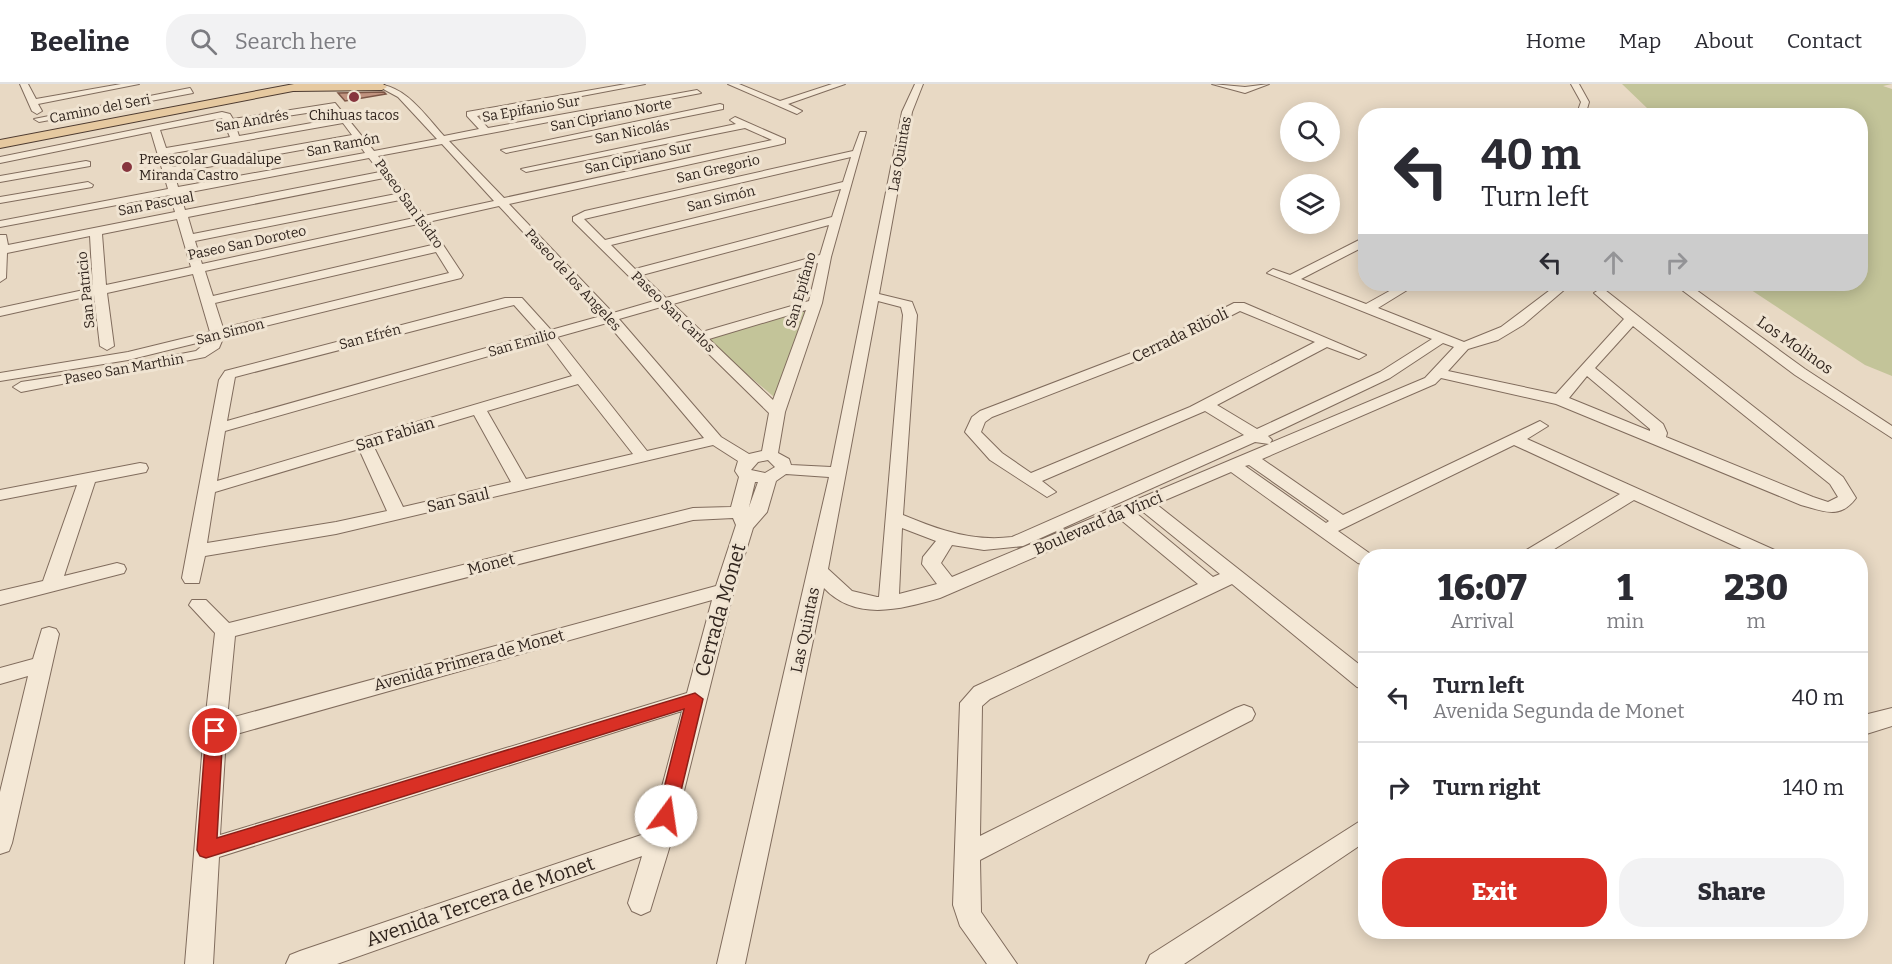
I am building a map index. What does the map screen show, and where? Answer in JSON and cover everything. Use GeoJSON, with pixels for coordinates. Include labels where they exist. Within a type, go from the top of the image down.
{"type":"FeatureCollection","features":[{"type":"Feature","properties":{"kind":"main road","name":"Camino del Seri"},"geometry":{"type":"LineString","coordinates":[[0,138],[41,125],[190,92],[311,84]]}},
{"type":"Feature","properties":{"kind":"main road","name":"Camino del Seri"},"geometry":{"type":"LineString","coordinates":[[0,144],[284,87]]}},
{"type":"Feature","properties":{"kind":"main road"},"geometry":{"type":"LineString","coordinates":[[284,87],[382,87]]}},
{"type":"Feature","properties":{"kind":"street"},"geometry":{"type":"LineString","coordinates":[[38,84],[25,85],[34,102],[41,125]]}},
{"type":"Feature","properties":{"kind":"street"},"geometry":{"type":"LineString","coordinates":[[34,102],[135,84]]}},
{"type":"Feature","properties":{"kind":"street"},"geometry":{"type":"LineString","coordinates":[[486,131],[468,112],[641,84]]}},
{"type":"Feature","properties":{"kind":"street"},"geometry":{"type":"LineString","coordinates":[[736,86],[755,84]]}},
{"type":"Feature","properties":{"kind":"street"},"geometry":{"type":"LineString","coordinates":[[780,104],[841,84]]}},
{"type":"Feature","properties":{"kind":"street","name":"Las Quintas"},"geometry":{"type":"LineString","coordinates":[[731,964],[818,570],[907,112],[919,84]]}},
{"type":"Feature","properties":{"kind":"street"},"geometry":{"type":"LineString","coordinates":[[1216,84],[1245,90],[1265,84]]}},
{"type":"Feature","properties":{"kind":"street"},"geometry":{"type":"LineString","coordinates":[[1575,84],[1585,102],[1583,108]]}},
{"type":"Feature","properties":{"kind":"street"},"geometry":{"type":"LineString","coordinates":[[736,86],[797,111]]}},
{"type":"Feature","properties":{"kind":"street"},"geometry":{"type":"LineString","coordinates":[[382,87],[402,89]]}},
{"type":"Feature","properties":{"kind":"street"},"geometry":{"type":"LineString","coordinates":[[661,88],[680,96]]}},
{"type":"Feature","properties":{"kind":"street","name":"Paseo de los Angeles"},"geometry":{"type":"LineString","coordinates":[[402,89],[443,140],[610,318],[715,440],[748,468]]}},
{"type":"Feature","properties":{"kind":"street","name":"Sa Epifanio Sur"},"geometry":{"type":"LineString","coordinates":[[443,140],[697,93]]}},
{"type":"Feature","properties":{"kind":"street","name":"Paseo San Isidro"},"geometry":{"type":"LineString","coordinates":[[228,119],[334,106],[421,220],[457,275]]}},
{"type":"Feature","properties":{"kind":"street","name":"San Cipriano Norte"},"geometry":{"type":"LineString","coordinates":[[538,180],[503,147],[715,108],[745,125]]}},
{"type":"Feature","properties":{"kind":"street"},"geometry":{"type":"LineString","coordinates":[[0,160],[155,129],[228,119],[236,139]]}},
{"type":"Feature","properties":{"kind":"street","name":"San Andrés"},"geometry":{"type":"LineString","coordinates":[[162,152],[346,120]]}},
{"type":"Feature","properties":{"kind":"street","name":"San Cipriano Sur"},"geometry":{"type":"LineString","coordinates":[[500,202],[538,180],[782,141],[745,125]]}},
{"type":"Feature","properties":{"kind":"street","name":"San Nicolás"},"geometry":{"type":"LineString","coordinates":[[538,180],[745,125]]}},
{"type":"Feature","properties":{"kind":"street"},"geometry":{"type":"LineString","coordinates":[[155,129],[218,335]]}},
{"type":"Feature","properties":{"kind":"street","name":"San Epifano"},"geometry":{"type":"LineString","coordinates":[[769,455],[777,412],[815,303],[825,257],[863,134]]}},
{"type":"Feature","properties":{"kind":"street"},"geometry":{"type":"LineString","coordinates":[[166,171],[358,137]]}},
{"type":"Feature","properties":{"kind":"street","name":"San Ramón"},"geometry":{"type":"LineString","coordinates":[[1,224],[443,140]]}},
{"type":"Feature","properties":{"kind":"street"},"geometry":{"type":"LineString","coordinates":[[86,143],[86,164],[92,207]]}},
{"type":"Feature","properties":{"kind":"street","name":"San Gregorio"},"geometry":{"type":"LineString","coordinates":[[585,214],[857,153]]}},
{"type":"Feature","properties":{"kind":"street"},"geometry":{"type":"LineString","coordinates":[[0,179],[86,164]]}},
{"type":"Feature","properties":{"kind":"street","name":"San Pascual"},"geometry":{"type":"LineString","coordinates":[[2,250],[387,174]]}},
{"type":"Feature","properties":{"kind":"street","name":"San Simón"},"geometry":{"type":"LineString","coordinates":[[602,244],[847,184]]}},
{"type":"Feature","properties":{"kind":"street"},"geometry":{"type":"LineString","coordinates":[[0,200],[88,185]]}},
{"type":"Feature","properties":{"kind":"street"},"geometry":{"type":"LineString","coordinates":[[188,239],[403,196]]}},
{"type":"Feature","properties":{"kind":"street","name":"Paseo San Doroteo"},"geometry":{"type":"LineString","coordinates":[[0,312],[500,202]]}},
{"type":"Feature","properties":{"kind":"street","name":"Paseo San Carlos"},"geometry":{"type":"LineString","coordinates":[[585,214],[577,219],[777,412]]}},
{"type":"Feature","properties":{"kind":"street"},"geometry":{"type":"LineString","coordinates":[[633,273],[837,219]]}},
{"type":"Feature","properties":{"kind":"street"},"geometry":{"type":"LineString","coordinates":[[0,278],[1,224]]}},
{"type":"Feature","properties":{"kind":"street","name":"San Patricio"},"geometry":{"type":"LineString","coordinates":[[96,232],[96,261],[107,346]]}},
{"type":"Feature","properties":{"kind":"street"},"geometry":{"type":"LineString","coordinates":[[1291,279],[1358,246]]}},
{"type":"Feature","properties":{"kind":"street"},"geometry":{"type":"LineString","coordinates":[[208,301],[440,247]]}},
{"type":"Feature","properties":{"kind":"street","name":"San Emilio"},"geometry":{"type":"LineString","coordinates":[[219,428],[825,257]]}},
{"type":"Feature","properties":{"kind":"street"},"geometry":{"type":"LineString","coordinates":[[1273,273],[1463,346],[1478,344],[1519,325],[1557,291]]}},
{"type":"Feature","properties":{"kind":"street","name":"San Simon"},"geometry":{"type":"LineString","coordinates":[[0,377],[112,360],[457,275]]}},
{"type":"Feature","properties":{"kind":"street"},"geometry":{"type":"LineString","coordinates":[[1366,309],[1398,291]]}},
{"type":"Feature","properties":{"kind":"street","name":"Los Molinos"},"geometry":{"type":"LineString","coordinates":[[1690,291],[1800,372],[1892,433]]}},
{"type":"Feature","properties":{"kind":"street"},"geometry":{"type":"LineString","coordinates":[[1404,365],[1562,396],[1657,439],[1808,501],[1828,507],[1840,506],[1847,498],[1837,481],[1631,320],[1600,293]]}},
{"type":"Feature","properties":{"kind":"street"},"geometry":{"type":"LineString","coordinates":[[818,570],[835,588],[852,599],[881,603],[894,518],[908,388],[910,309],[901,301],[873,296]]}},
{"type":"Feature","properties":{"kind":"street"},"geometry":{"type":"LineString","coordinates":[[1223,299],[1239,306]]}},
{"type":"Feature","properties":{"kind":"street","name":"San Efrén"},"geometry":{"type":"LineString","coordinates":[[219,428],[227,377],[250,368],[514,301],[548,335]]}},
{"type":"Feature","properties":{"kind":"street"},"geometry":{"type":"LineString","coordinates":[[698,338],[815,303]]}},
{"type":"Feature","properties":{"kind":"street","name":"Cerrada Riboli"},"geometry":{"type":"LineString","coordinates":[[1047,492],[976,438],[973,432],[978,420],[1157,348],[1239,306],[1359,355]]}},
{"type":"Feature","properties":{"kind":"street"},"geometry":{"type":"LineString","coordinates":[[1562,396],[1631,320]]}},
{"type":"Feature","properties":{"kind":"street","name":"Paseo San Marthin"},"geometry":{"type":"LineString","coordinates":[[21,387],[188,358],[208,350],[218,335]]}},
{"type":"Feature","properties":{"kind":"street"},"geometry":{"type":"LineString","coordinates":[[548,335],[643,456]]}},
{"type":"Feature","properties":{"kind":"street","name":"Boulevard da Vinci"},"geometry":{"type":"LineString","coordinates":[[993,545],[1026,538],[1250,438],[1404,365],[1442,338]]}},
{"type":"Feature","properties":{"kind":"street"},"geometry":{"type":"LineString","coordinates":[[1030,480],[1201,408],[1326,342]]}},
{"type":"Feature","properties":{"kind":"street","name":"Boulevard da Vinci"},"geometry":{"type":"LineString","coordinates":[[881,603],[933,593],[1263,453],[1440,371],[1463,346]]}},
{"type":"Feature","properties":{"kind":"street"},"geometry":{"type":"LineString","coordinates":[[1586,368],[1657,427],[1659,433],[1657,439]]}},
{"type":"Feature","properties":{"kind":"street","name":"San Fabian"},"geometry":{"type":"LineString","coordinates":[[208,489],[581,378]]}},
{"type":"Feature","properties":{"kind":"street"},"geometry":{"type":"LineString","coordinates":[[1201,408],[1250,438],[1263,453],[1341,522]]}},
{"type":"Feature","properties":{"kind":"street"},"geometry":{"type":"LineString","coordinates":[[478,409],[522,486]]}},
{"type":"Feature","properties":{"kind":"street"},"geometry":{"type":"LineString","coordinates":[[1324,531],[1540,426]]}},
{"type":"Feature","properties":{"kind":"street"},"geometry":{"type":"LineString","coordinates":[[192,578],[219,428]]}},
{"type":"Feature","properties":{"kind":"street"},"geometry":{"type":"LineString","coordinates":[[1514,439],[1754,549]]}},
{"type":"Feature","properties":{"kind":"street","name":"San Saul"},"geometry":{"type":"LineString","coordinates":[[198,551],[292,536],[396,514],[715,440]]}},
{"type":"Feature","properties":{"kind":"street"},"geometry":{"type":"LineString","coordinates":[[364,443],[396,514]]}},
{"type":"Feature","properties":{"kind":"street"},"geometry":{"type":"LineString","coordinates":[[747,517],[783,462],[769,455],[748,468]]}},
{"type":"Feature","properties":{"kind":"street"},"geometry":{"type":"LineString","coordinates":[[1233,466],[1358,554]]}},
{"type":"Feature","properties":{"kind":"street"},"geometry":{"type":"LineString","coordinates":[[0,495],[140,468]]}},
{"type":"Feature","properties":{"kind":"street"},"geometry":{"type":"LineString","coordinates":[[748,468],[775,473],[837,473]]}},
{"type":"Feature","properties":{"kind":"street"},"geometry":{"type":"LineString","coordinates":[[747,517],[748,468]]}},
{"type":"Feature","properties":{"kind":"street"},"geometry":{"type":"LineString","coordinates":[[51,585],[88,478]]}},
{"type":"Feature","properties":{"kind":"street"},"geometry":{"type":"LineString","coordinates":[[1541,549],[1633,493]]}},
{"type":"Feature","properties":{"kind":"street"},"geometry":{"type":"LineString","coordinates":[[1145,504],[1358,675]]}},
{"type":"Feature","properties":{"kind":"street"},"geometry":{"type":"LineString","coordinates":[[1125,513],[1211,585]]}},
{"type":"Feature","properties":{"kind":"street","name":"Monet"},"geometry":{"type":"LineString","coordinates":[[225,631],[693,514],[747,517]]}},
{"type":"Feature","properties":{"kind":"street","name":"Cerrada Monet"},"geometry":{"type":"LineString","coordinates":[[641,903],[660,839],[724,590],[747,517]]}},
{"type":"Feature","properties":{"kind":"street"},"geometry":{"type":"LineString","coordinates":[[894,518],[947,539],[993,545],[1003,563]]}},
{"type":"Feature","properties":{"kind":"street"},"geometry":{"type":"LineString","coordinates":[[947,539],[932,557],[931,564],[948,585]]}},
{"type":"Feature","properties":{"kind":"street"},"geometry":{"type":"LineString","coordinates":[[0,598],[117,569]]}},
{"type":"Feature","properties":{"kind":"street"},"geometry":{"type":"LineString","coordinates":[[1003,964],[967,910],[970,708],[975,697],[1234,575]]}},
{"type":"Feature","properties":{"kind":"street","name":"Avenida Primera de Monet"},"geometry":{"type":"LineString","coordinates":[[215,731],[724,590]]}},
{"type":"Feature","properties":{"kind":"street"},"geometry":{"type":"LineString","coordinates":[[199,605],[225,631],[215,731],[199,964]]}},
{"type":"Feature","properties":{"kind":"street"},"geometry":{"type":"LineString","coordinates":[[0,843],[10,767],[49,634]]}},
{"type":"Feature","properties":{"kind":"street"},"geometry":{"type":"LineString","coordinates":[[0,676],[41,665]]}},
{"type":"Feature","properties":{"kind":"street"},"geometry":{"type":"LineString","coordinates":[[206,850],[695,699]]}},
{"type":"Feature","properties":{"kind":"street"},"geometry":{"type":"LineString","coordinates":[[968,854],[1244,714]]}},
{"type":"Feature","properties":{"kind":"street"},"geometry":{"type":"LineString","coordinates":[[1868,722],[1892,717]]}},
{"type":"Feature","properties":{"kind":"street"},"geometry":{"type":"LineString","coordinates":[[1160,964],[1358,834]]}},
{"type":"Feature","properties":{"kind":"street","name":"Avenida Tercera de Monet"},"geometry":{"type":"LineString","coordinates":[[300,964],[660,839]]}},
{"type":"Feature","properties":{"kind":"green space"},"geometry":{"type":"Polygon","coordinates":[[[1622,84],[1892,84],[1883,86],[1892,89],[1892,376],[1865,365],[1753,291],[1868,291],[1868,108],[1647,108],[1622,84]]]}},
{"type":"Feature","properties":{"kind":"green space"},"geometry":{"type":"Polygon","coordinates":[[[811,308],[779,398],[773,396],[704,338],[811,308]]]}},
{"type":"Feature","properties":{"kind":"building"},"geometry":{"type":"Polygon","coordinates":[[[384,92],[386,94],[345,101],[338,93],[384,92]]]}},
{"type":"Feature","properties":{"kind":"place","name":"Chihuas tacos"},"geometry":{"type":"Point","coordinates":[354,97]}},
{"type":"Feature","properties":{"kind":"place","name":"Preescolar Guadalupe Miranda Castro"},"geometry":{"type":"Point","coordinates":[127,167]}},
{"type":"Feature","properties":{"kind":"route"},"geometry":{"type":"LineString","coordinates":[[215,731],[206,850],[695,699],[666,816]]}}]}
